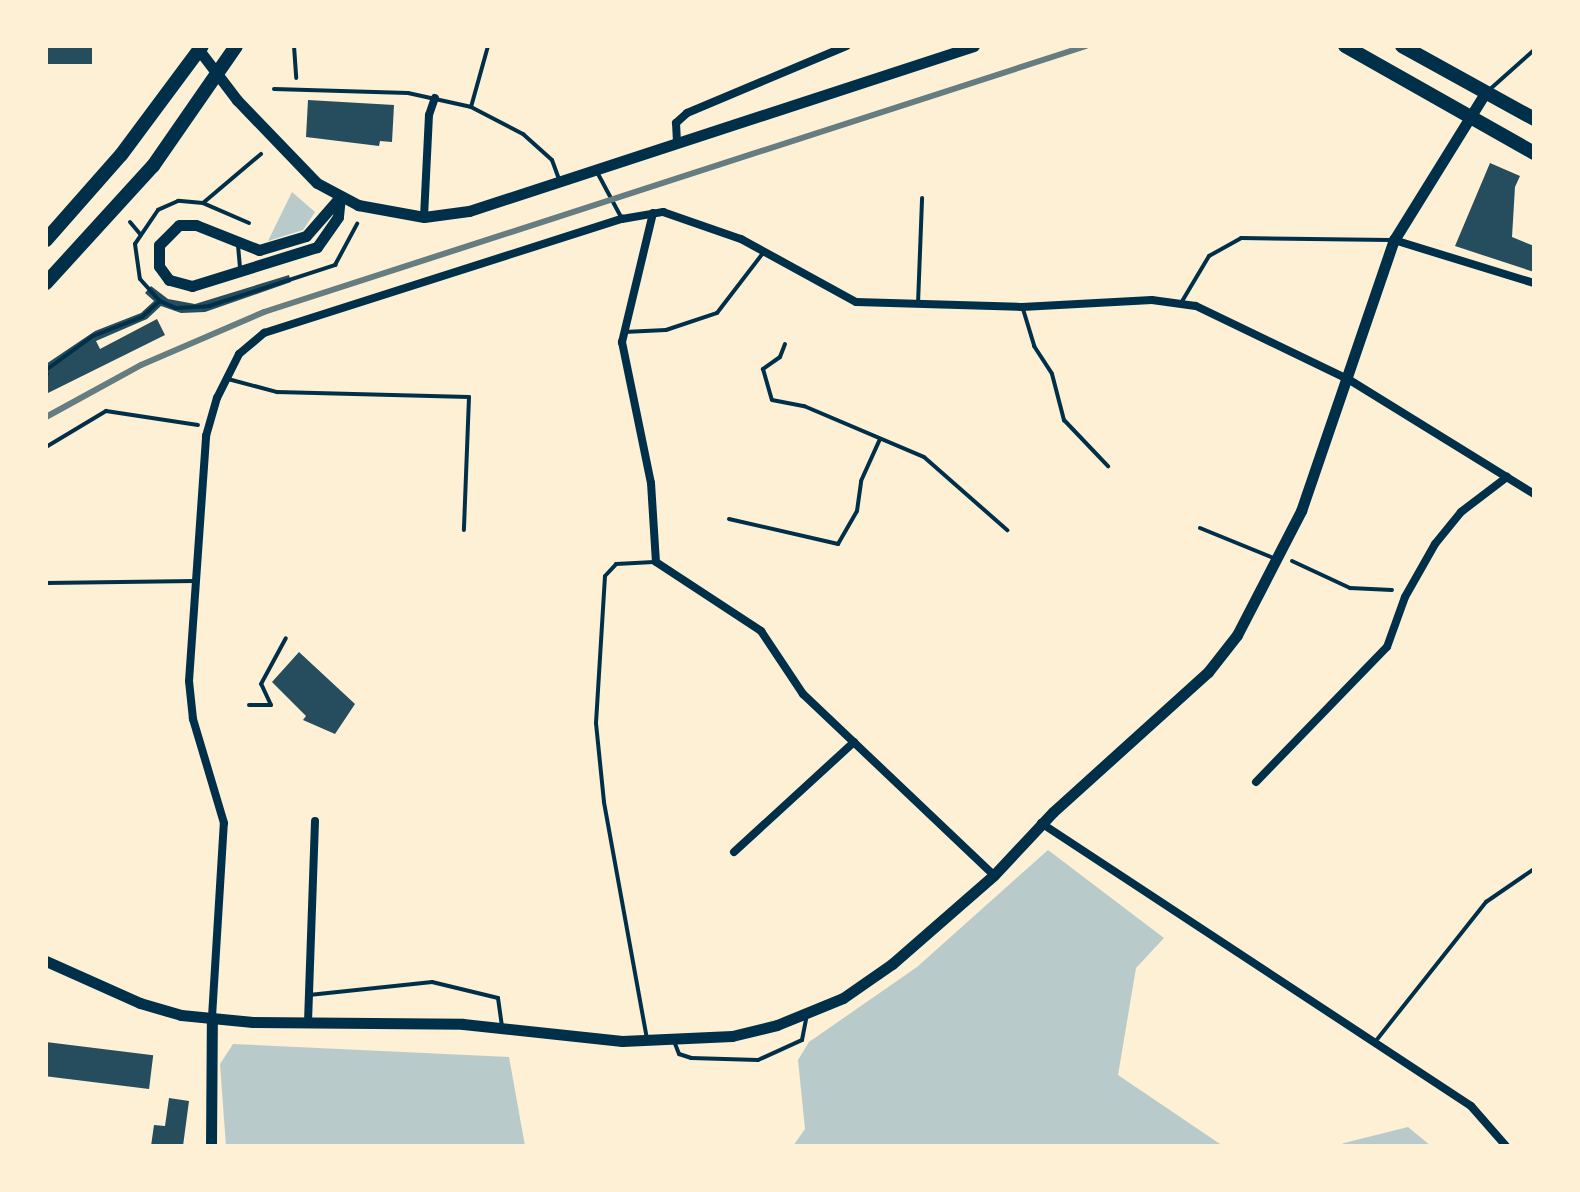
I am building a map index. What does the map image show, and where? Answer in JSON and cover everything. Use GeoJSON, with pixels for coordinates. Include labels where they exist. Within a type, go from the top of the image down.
{"type":"FeatureCollection","features":[{"type":"Feature","properties":{"kind":"main road"},"geometry":{"type":"LineString","coordinates":[[46,283],[153,166],[218,77],[236,46]]}},
{"type":"Feature","properties":{"kind":"main road"},"geometry":{"type":"LineString","coordinates":[[1345,46],[1468,119],[1534,153]]}},
{"type":"Feature","properties":{"kind":"main road"},"geometry":{"type":"LineString","coordinates":[[1402,46],[1534,119]]}},
{"type":"Feature","properties":{"kind":"main road"},"geometry":{"type":"LineString","coordinates":[[46,240],[121,155],[199,47]]}},
{"type":"Feature","properties":{"kind":"street"},"geometry":{"type":"LineString","coordinates":[[677,142],[676,123],[687,113],[846,46]]}},
{"type":"Feature","properties":{"kind":"street"},"geometry":{"type":"LineString","coordinates":[[199,47],[218,77],[300,169],[340,197],[376,211],[424,217],[469,211],[974,46]]}},
{"type":"Feature","properties":{"kind":"street"},"geometry":{"type":"LineString","coordinates":[[46,961],[140,1003],[212,1017],[502,1027],[648,1041],[744,1033],[807,1015],[843,998],[892,964],[994,875],[1041,823],[1208,672],[1237,635],[1279,558],[1348,379],[1394,240],[1485,93]]}},
{"type":"Feature","properties":{"kind":"street"},"geometry":{"type":"LineString","coordinates":[[424,217],[429,115],[435,98]]}},
{"type":"Feature","properties":{"kind":"street"},"geometry":{"type":"LineString","coordinates":[[340,197],[338,217],[322,244],[192,286],[177,284],[164,274],[158,256],[164,236],[179,225],[196,225],[238,245],[259,250],[306,236],[340,197]]}},
{"type":"Feature","properties":{"kind":"street"},"geometry":{"type":"LineString","coordinates":[[653,213],[623,332],[624,368],[651,483],[656,562],[761,631],[794,683],[994,875]]}},
{"type":"Feature","properties":{"kind":"street"},"geometry":{"type":"LineString","coordinates":[[211,1146],[212,1017],[224,823],[191,705],[198,581],[208,428],[226,378],[247,344],[264,333],[622,219],[653,213],[706,224],[764,251],[846,298],[918,306],[1181,303],[1217,314],[1348,379],[1534,494]]}},
{"type":"Feature","properties":{"kind":"street"},"geometry":{"type":"LineString","coordinates":[[1394,240],[1534,283]]}},
{"type":"Feature","properties":{"kind":"street"},"geometry":{"type":"LineString","coordinates":[[1256,782],[1387,647],[1410,587],[1448,525],[1507,477]]}},
{"type":"Feature","properties":{"kind":"street"},"geometry":{"type":"LineString","coordinates":[[734,852],[854,742]]}},
{"type":"Feature","properties":{"kind":"street"},"geometry":{"type":"LineString","coordinates":[[308,1022],[315,821]]}},
{"type":"Feature","properties":{"kind":"street"},"geometry":{"type":"LineString","coordinates":[[1041,823],[1471,1106],[1506,1146]]}},
{"type":"Feature","properties":{"kind":"lane"},"geometry":{"type":"LineString","coordinates":[[471,107],[488,46]]}},
{"type":"Feature","properties":{"kind":"lane"},"geometry":{"type":"LineString","coordinates":[[1485,93],[1534,50]]}},
{"type":"Feature","properties":{"kind":"lane"},"geometry":{"type":"LineString","coordinates":[[274,89],[435,98],[471,107],[523,134],[552,160],[560,182]]}},
{"type":"Feature","properties":{"kind":"lane"},"geometry":{"type":"LineString","coordinates":[[596,170],[622,219]]}},
{"type":"Feature","properties":{"kind":"lane"},"geometry":{"type":"LineString","coordinates":[[918,306],[922,198]]}},
{"type":"Feature","properties":{"kind":"lane"},"geometry":{"type":"LineString","coordinates":[[1181,303],[1209,256],[1241,238],[1394,240]]}},
{"type":"Feature","properties":{"kind":"lane"},"geometry":{"type":"LineString","coordinates":[[238,245],[243,264],[239,273]]}},
{"type":"Feature","properties":{"kind":"lane"},"geometry":{"type":"LineString","coordinates":[[623,332],[666,330],[717,313],[764,251]]}},
{"type":"Feature","properties":{"kind":"lane"},"geometry":{"type":"LineString","coordinates":[[1022,307],[1034,346],[1052,374],[1064,420],[1108,466]]}},
{"type":"Feature","properties":{"kind":"lane"},"geometry":{"type":"LineString","coordinates":[[226,378],[277,392],[469,397],[464,530]]}},
{"type":"Feature","properties":{"kind":"lane"},"geometry":{"type":"LineString","coordinates":[[1200,528],[1279,558]]}},
{"type":"Feature","properties":{"kind":"lane"},"geometry":{"type":"LineString","coordinates":[[648,1041],[604,802],[596,723],[605,576],[616,564],[656,562]]}},
{"type":"Feature","properties":{"kind":"lane"},"geometry":{"type":"LineString","coordinates":[[46,583],[198,581]]}},
{"type":"Feature","properties":{"kind":"lane"},"geometry":{"type":"LineString","coordinates":[[1375,1042],[1486,902],[1534,869]]}},
{"type":"Feature","properties":{"kind":"lane"},"geometry":{"type":"LineString","coordinates":[[309,995],[409,982],[454,986],[498,998],[503,1003],[502,1027]]}},
{"type":"Feature","properties":{"kind":"lane"},"geometry":{"type":"LineString","coordinates":[[674,1041],[679,1054],[691,1058],[758,1060],[802,1040],[807,1015]]}},
{"type":"Feature","properties":{"kind":"path"},"geometry":{"type":"LineString","coordinates":[[294,46],[297,89]]}},
{"type":"Feature","properties":{"kind":"path"},"geometry":{"type":"LineString","coordinates":[[203,203],[261,154]]}},
{"type":"Feature","properties":{"kind":"path"},"geometry":{"type":"LineString","coordinates":[[130,222],[140,234]]}},
{"type":"Feature","properties":{"kind":"path"},"geometry":{"type":"LineString","coordinates":[[46,373],[93,336],[142,317],[160,301]]}},
{"type":"Feature","properties":{"kind":"path"},"geometry":{"type":"LineString","coordinates":[[785,344],[780,357],[763,369],[768,397],[880,439],[935,464],[1007,530]]}},
{"type":"Feature","properties":{"kind":"path"},"geometry":{"type":"LineString","coordinates":[[46,447],[106,411],[208,428]]}},
{"type":"Feature","properties":{"kind":"path"},"geometry":{"type":"LineString","coordinates":[[729,519],[838,544],[857,511],[861,481],[880,439]]}},
{"type":"Feature","properties":{"kind":"path"},"geometry":{"type":"LineString","coordinates":[[1279,558],[1350,588],[1379,592],[1410,587]]}},
{"type":"Feature","properties":{"kind":"path"},"geometry":{"type":"LineString","coordinates":[[249,705],[271,705],[261,684],[286,638]]}},
{"type":"Feature","properties":{"kind":"shaded area"},"geometry":{"type":"Polygon","coordinates":[[[292,192],[315,212],[303,230],[268,241],[292,192]]]}},
{"type":"Feature","properties":{"kind":"shaded area"},"geometry":{"type":"Polygon","coordinates":[[[1048,850],[1164,938],[1136,968],[1118,1075],[1223,1146],[793,1146],[805,1129],[798,1060],[809,1042],[917,967],[1048,850]]]}},
{"type":"Feature","properties":{"kind":"shaded area"},"geometry":{"type":"Polygon","coordinates":[[[233,1044],[509,1057],[525,1146],[226,1146],[220,1064],[233,1044]]]}},
{"type":"Feature","properties":{"kind":"shaded area"},"geometry":{"type":"Polygon","coordinates":[[[1408,1127],[1431,1146],[1338,1146],[1344,1143],[1408,1127]]]}},
{"type":"Feature","properties":{"kind":"building"},"geometry":{"type":"Polygon","coordinates":[[[46,46],[92,46],[92,64],[46,64],[46,46]]]}},
{"type":"Feature","properties":{"kind":"building"},"geometry":{"type":"Polygon","coordinates":[[[308,100],[394,105],[392,142],[380,141],[379,146],[306,137],[308,100]]]}},
{"type":"Feature","properties":{"kind":"building"},"geometry":{"type":"Polygon","coordinates":[[[1490,163],[1520,176],[1515,187],[1512,237],[1534,246],[1534,272],[1455,246],[1490,163]]]}},
{"type":"Feature","properties":{"kind":"building"},"geometry":{"type":"Polygon","coordinates":[[[289,275],[291,282],[205,312],[181,313],[161,306],[147,319],[96,341],[100,349],[157,319],[165,335],[46,394],[46,364],[95,331],[141,313],[154,301],[145,293],[151,286],[168,299],[195,304],[289,275]]]}},
{"type":"Feature","properties":{"kind":"building"},"geometry":{"type":"Polygon","coordinates":[[[299,652],[355,704],[335,734],[303,720],[306,716],[272,682],[299,652]]]}},
{"type":"Feature","properties":{"kind":"building"},"geometry":{"type":"Polygon","coordinates":[[[46,1042],[153,1055],[149,1089],[46,1076],[46,1042]]]}},
{"type":"Feature","properties":{"kind":"building"},"geometry":{"type":"Polygon","coordinates":[[[169,1098],[189,1101],[183,1146],[151,1146],[154,1125],[165,1126],[169,1098]]]}},
{"type":"Feature","properties":{"kind":"railway"},"geometry":{"type":"LineString","coordinates":[[46,417],[141,365],[264,312],[1086,46]]}}]}
